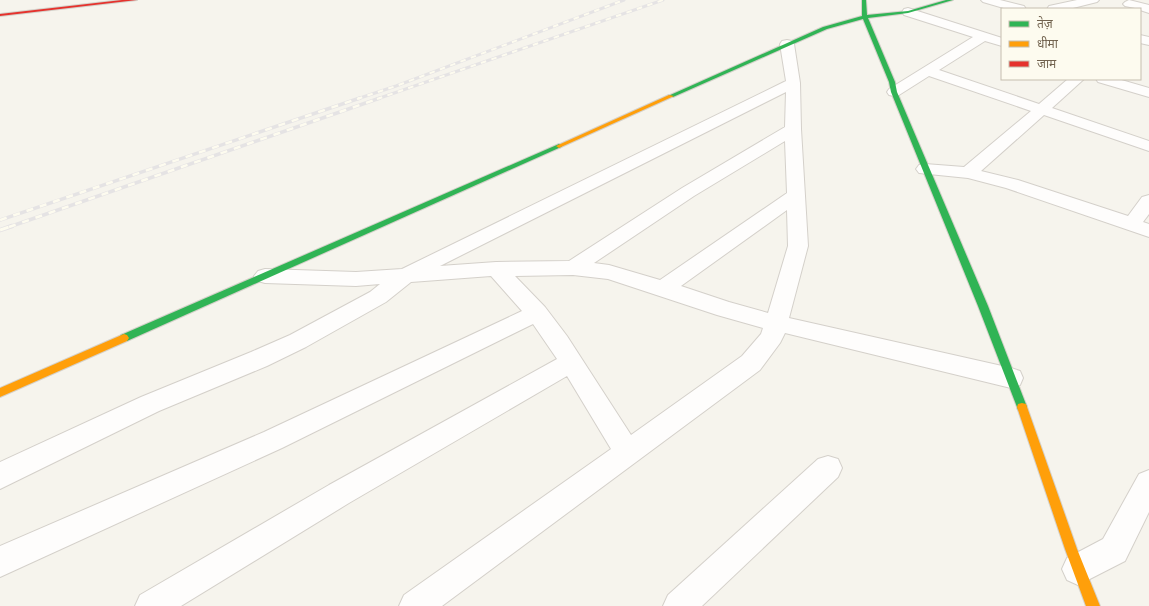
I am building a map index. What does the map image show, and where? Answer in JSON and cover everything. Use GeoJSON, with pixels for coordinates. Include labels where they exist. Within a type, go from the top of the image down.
{"type":"FeatureCollection","features":[{"type":"Feature","properties":{"kind":"street"},"geometry":{"type":"LineString","coordinates":[[0,15],[136,0]]}},
{"type":"Feature","properties":{"kind":"street"},"geometry":{"type":"LineString","coordinates":[[864,0],[865,17],[892,82],[894,92],[925,169],[982,304],[1011,378],[1078,569],[1093,606]]}},
{"type":"Feature","properties":{"kind":"street"},"geometry":{"type":"LineString","coordinates":[[0,392],[832,25],[865,17],[908,12],[951,0]]}},
{"type":"Feature","properties":{"kind":"street"},"geometry":{"type":"LineString","coordinates":[[987,0],[1016,8]]}},
{"type":"Feature","properties":{"kind":"street"},"geometry":{"type":"LineString","coordinates":[[1057,8],[1093,0]]}},
{"type":"Feature","properties":{"kind":"street"},"geometry":{"type":"LineString","coordinates":[[1129,4],[1149,10]]}},
{"type":"Feature","properties":{"kind":"street"},"geometry":{"type":"LineString","coordinates":[[908,12],[1001,42]]}},
{"type":"Feature","properties":{"kind":"street"},"geometry":{"type":"LineString","coordinates":[[894,92],[984,36]]}},
{"type":"Feature","properties":{"kind":"street"},"geometry":{"type":"LineString","coordinates":[[415,606],[751,363],[772,337],[798,246],[793,129],[793,83],[787,44]]}},
{"type":"Feature","properties":{"kind":"street"},"geometry":{"type":"LineString","coordinates":[[928,71],[1149,146]]}},
{"type":"Feature","properties":{"kind":"street"},"geometry":{"type":"LineString","coordinates":[[968,173],[1076,80]]}},
{"type":"Feature","properties":{"kind":"street"},"geometry":{"type":"LineString","coordinates":[[1106,80],[1149,93]]}},
{"type":"Feature","properties":{"kind":"street"},"geometry":{"type":"LineString","coordinates":[[0,476],[150,404],[259,359],[298,341],[378,297],[405,276],[793,83]]}},
{"type":"Feature","properties":{"kind":"street"},"geometry":{"type":"LineString","coordinates":[[573,268],[688,192],[793,129]]}},
{"type":"Feature","properties":{"kind":"street"},"geometry":{"type":"LineString","coordinates":[[925,169],[968,173],[1012,184],[1149,231]]}},
{"type":"Feature","properties":{"kind":"street"},"geometry":{"type":"LineString","coordinates":[[663,288],[796,195]]}},
{"type":"Feature","properties":{"kind":"street"},"geometry":{"type":"LineString","coordinates":[[1132,224],[1149,201]]}},
{"type":"Feature","properties":{"kind":"street"},"geometry":{"type":"LineString","coordinates":[[265,276],[356,279],[496,269],[573,268],[609,272],[725,309],[776,323],[1011,378]]}},
{"type":"Feature","properties":{"kind":"street"},"geometry":{"type":"LineString","coordinates":[[496,269],[537,313],[559,342],[628,453]]}},
{"type":"Feature","properties":{"kind":"street"},"geometry":{"type":"LineString","coordinates":[[0,562],[158,490],[273,440],[537,313]]}},
{"type":"Feature","properties":{"kind":"street"},"geometry":{"type":"LineString","coordinates":[[151,606],[339,494],[571,362]]}},
{"type":"Feature","properties":{"kind":"street"},"geometry":{"type":"LineString","coordinates":[[680,606],[828,468]]}},
{"type":"Feature","properties":{"kind":"street"},"geometry":{"type":"LineString","coordinates":[[1078,569],[1114,550],[1149,483]]}},
{"type":"Feature","properties":{"kind":"railway"},"geometry":{"type":"LineString","coordinates":[[360,98],[396,86],[624,0]]}},
{"type":"Feature","properties":{"kind":"railway"},"geometry":{"type":"LineString","coordinates":[[377,99],[663,0]]}},
{"type":"Feature","properties":{"kind":"railway"},"geometry":{"type":"LineString","coordinates":[[0,220],[360,98]]}},
{"type":"Feature","properties":{"kind":"railway"},"geometry":{"type":"LineString","coordinates":[[9,227],[380,98]]}},
{"type":"Feature","properties":{"kind":"railway"},"geometry":{"type":"LineString","coordinates":[[0,230],[9,227]]}},
{"type":"Feature","properties":{"kind":"traffic: fast"},"geometry":{"type":"LineString","coordinates":[[864,0],[865,17],[892,82],[894,92],[983,306],[1022,407]]}},
{"type":"Feature","properties":{"kind":"traffic: fast"},"geometry":{"type":"LineString","coordinates":[[671,96],[825,28],[865,17],[908,12],[951,0]]}},
{"type":"Feature","properties":{"kind":"traffic: fast"},"geometry":{"type":"LineString","coordinates":[[124,338],[559,146]]}},
{"type":"Feature","properties":{"kind":"traffic: slow"},"geometry":{"type":"LineString","coordinates":[[559,146],[671,96]]}},
{"type":"Feature","properties":{"kind":"traffic: slow"},"geometry":{"type":"LineString","coordinates":[[0,393],[124,338]]}},
{"type":"Feature","properties":{"kind":"traffic: slow"},"geometry":{"type":"LineString","coordinates":[[1022,407],[1071,549],[1093,606]]}},
{"type":"Feature","properties":{"kind":"traffic: jam"},"geometry":{"type":"LineString","coordinates":[[0,15],[135,0]]}}]}
